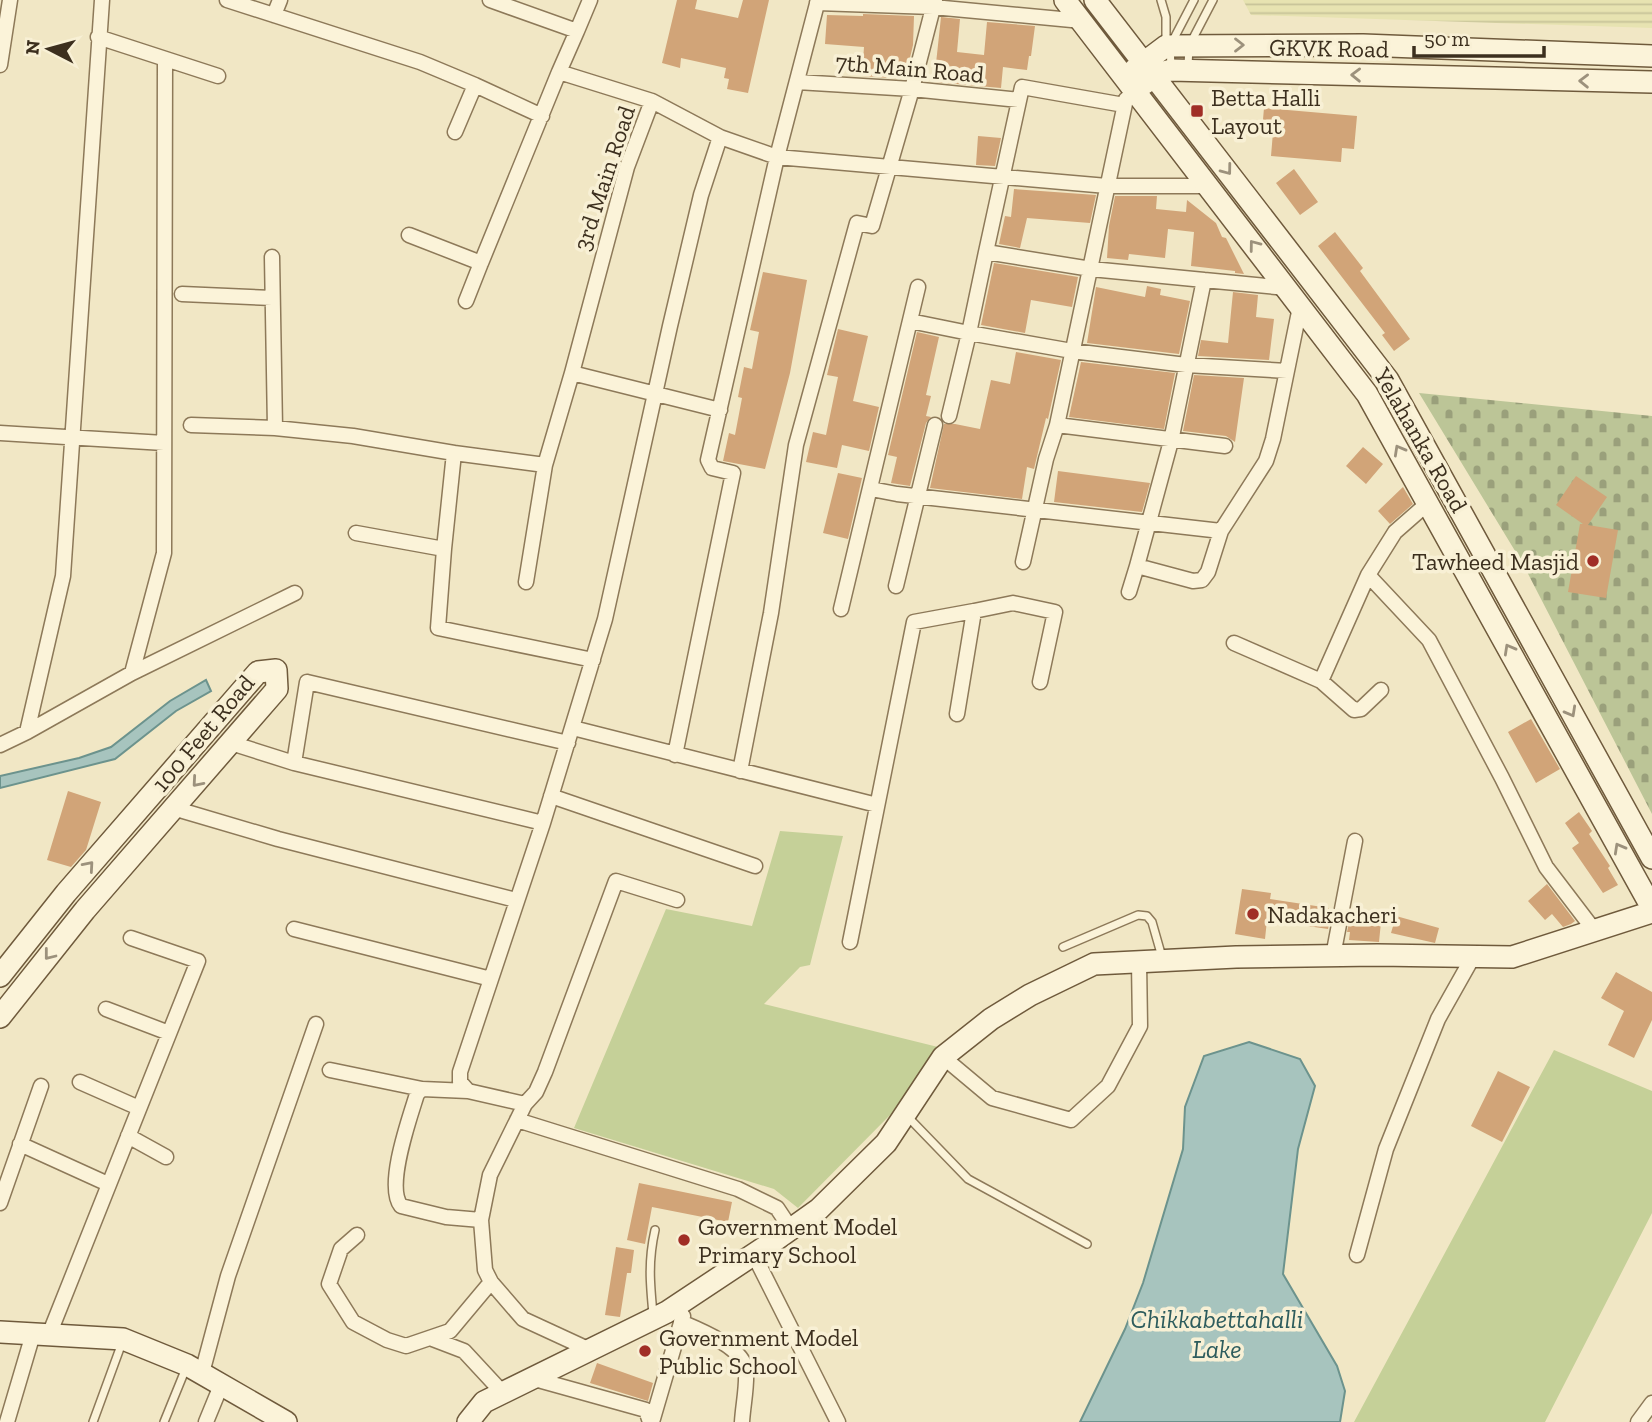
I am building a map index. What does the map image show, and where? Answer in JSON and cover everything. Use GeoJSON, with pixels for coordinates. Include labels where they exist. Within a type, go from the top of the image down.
{"type":"FeatureCollection","features":[{"type":"Feature","properties":{"kind":"main road","name":"Yelahanka Road"},"geometry":{"type":"LineString","coordinates":[[1065,0],[1082,21],[1128,93],[1209,186],[1367,394],[1652,910]]}},
{"type":"Feature","properties":{"kind":"main road","name":"Yelahanka Road"},"geometry":{"type":"LineString","coordinates":[[1095,0],[1164,69],[1388,380],[1652,858]]}},
{"type":"Feature","properties":{"kind":"main road","name":"GKVK Road"},"geometry":{"type":"LineString","coordinates":[[1175,46],[1363,45],[1652,56]]}},
{"type":"Feature","properties":{"kind":"main road"},"geometry":{"type":"LineString","coordinates":[[1128,93],[1164,69],[1175,46]]}},
{"type":"Feature","properties":{"kind":"main road","name":"GKVK Road"},"geometry":{"type":"LineString","coordinates":[[1164,69],[1652,82]]}},
{"type":"Feature","properties":{"kind":"main road","name":"100 Feet Road"},"geometry":{"type":"LineString","coordinates":[[0,976],[66,893],[258,673],[276,670],[277,689],[85,910],[0,1017]]}},
{"type":"Feature","properties":{"kind":"main road"},"geometry":{"type":"LineString","coordinates":[[468,1422],[484,1402],[653,1318],[754,1255],[819,1209],[886,1143],[943,1057],[991,1019],[1030,995],[1094,964],[1333,956],[1512,957],[1652,910]]}},
{"type":"Feature","properties":{"kind":"main road"},"geometry":{"type":"LineString","coordinates":[[0,1332],[123,1339],[195,1369],[286,1422]]}},
{"type":"Feature","properties":{"kind":"street"},"geometry":{"type":"LineString","coordinates":[[0,65],[10,0]]}},
{"type":"Feature","properties":{"kind":"street"},"geometry":{"type":"LineString","coordinates":[[27,732],[63,576],[102,0]]}},
{"type":"Feature","properties":{"kind":"street"},"geometry":{"type":"LineString","coordinates":[[227,0],[419,62],[542,116]]}},
{"type":"Feature","properties":{"kind":"street"},"geometry":{"type":"LineString","coordinates":[[274,15],[279,0]]}},
{"type":"Feature","properties":{"kind":"street"},"geometry":{"type":"LineString","coordinates":[[490,0],[577,31]]}},
{"type":"Feature","properties":{"kind":"street"},"geometry":{"type":"LineString","coordinates":[[466,301],[590,0]]}},
{"type":"Feature","properties":{"kind":"street"},"geometry":{"type":"LineString","coordinates":[[675,755],[733,473],[712,468],[708,464],[777,157],[817,2],[934,4],[1082,21]]}},
{"type":"Feature","properties":{"kind":"street"},"geometry":{"type":"LineString","coordinates":[[740,771],[771,613],[796,446],[857,223],[872,226],[891,167],[934,4]]}},
{"type":"Feature","properties":{"kind":"street"},"geometry":{"type":"LineString","coordinates":[[98,37],[218,76]]}},
{"type":"Feature","properties":{"kind":"street"},"geometry":{"type":"LineString","coordinates":[[132,673],[164,553],[165,59]]}},
{"type":"Feature","properties":{"kind":"street","name":"3rd Main Road"},"geometry":{"type":"LineString","coordinates":[[526,582],[545,466],[627,167],[652,101],[559,72]]}},
{"type":"Feature","properties":{"kind":"street","name":"7th Main Road"},"geometry":{"type":"LineString","coordinates":[[797,82],[912,89],[1019,100]]}},
{"type":"Feature","properties":{"kind":"street"},"geometry":{"type":"LineString","coordinates":[[456,132],[475,85]]}},
{"type":"Feature","properties":{"kind":"street"},"geometry":{"type":"LineString","coordinates":[[949,416],[1022,87],[1128,93],[1057,425],[1033,510],[1023,562]]}},
{"type":"Feature","properties":{"kind":"street"},"geometry":{"type":"LineString","coordinates":[[652,101],[720,137],[777,157],[1107,186],[1209,186]]}},
{"type":"Feature","properties":{"kind":"street"},"geometry":{"type":"LineString","coordinates":[[468,1091],[460,1082],[460,1072],[543,823],[605,619],[701,195],[720,137]]}},
{"type":"Feature","properties":{"kind":"street"},"geometry":{"type":"LineString","coordinates":[[410,235],[481,263]]}},
{"type":"Feature","properties":{"kind":"street"},"geometry":{"type":"LineString","coordinates":[[986,252],[1091,270],[1287,288]]}},
{"type":"Feature","properties":{"kind":"street"},"geometry":{"type":"LineString","coordinates":[[272,257],[275,428]]}},
{"type":"Feature","properties":{"kind":"street"},"geometry":{"type":"LineString","coordinates":[[1129,592],[1171,441],[1204,280]]}},
{"type":"Feature","properties":{"kind":"street"},"geometry":{"type":"LineString","coordinates":[[841,609],[918,287]]}},
{"type":"Feature","properties":{"kind":"street"},"geometry":{"type":"LineString","coordinates":[[182,294],[272,298]]}},
{"type":"Feature","properties":{"kind":"street"},"geometry":{"type":"LineString","coordinates":[[1137,566],[1193,581],[1202,580],[1208,572],[1221,531],[1266,461],[1300,307]]}},
{"type":"Feature","properties":{"kind":"street"},"geometry":{"type":"LineString","coordinates":[[910,321],[1072,351],[1186,365],[1287,371]]}},
{"type":"Feature","properties":{"kind":"street"},"geometry":{"type":"LineString","coordinates":[[572,373],[720,410]]}},
{"type":"Feature","properties":{"kind":"street"},"geometry":{"type":"LineString","coordinates":[[191,425],[275,428],[353,436],[545,466]]}},
{"type":"Feature","properties":{"kind":"street"},"geometry":{"type":"LineString","coordinates":[[896,586],[935,425]]}},
{"type":"Feature","properties":{"kind":"street"},"geometry":{"type":"LineString","coordinates":[[1057,425],[1225,446]]}},
{"type":"Feature","properties":{"kind":"street"},"geometry":{"type":"LineString","coordinates":[[0,433],[164,443]]}},
{"type":"Feature","properties":{"kind":"street"},"geometry":{"type":"LineString","coordinates":[[454,453],[438,628],[593,660]]}},
{"type":"Feature","properties":{"kind":"street"},"geometry":{"type":"LineString","coordinates":[[871,488],[1221,531]]}},
{"type":"Feature","properties":{"kind":"street"},"geometry":{"type":"LineString","coordinates":[[1321,681],[1368,575],[1395,532],[1428,503]]}},
{"type":"Feature","properties":{"kind":"street"},"geometry":{"type":"LineString","coordinates":[[356,533],[444,549]]}},
{"type":"Feature","properties":{"kind":"street"},"geometry":{"type":"LineString","coordinates":[[1368,575],[1429,640],[1546,867],[1594,930]]}},
{"type":"Feature","properties":{"kind":"street"},"geometry":{"type":"LineString","coordinates":[[0,744],[27,732],[132,673],[295,593]]}},
{"type":"Feature","properties":{"kind":"street"},"geometry":{"type":"LineString","coordinates":[[850,942],[914,622],[1013,603],[1055,612],[1040,682]]}},
{"type":"Feature","properties":{"kind":"street"},"geometry":{"type":"LineString","coordinates":[[957,714],[974,611]]}},
{"type":"Feature","properties":{"kind":"street"},"geometry":{"type":"LineString","coordinates":[[1234,643],[1321,681],[1354,710],[1362,709],[1381,690]]}},
{"type":"Feature","properties":{"kind":"street"},"geometry":{"type":"LineString","coordinates":[[294,763],[307,682],[568,743]]}},
{"type":"Feature","properties":{"kind":"street"},"geometry":{"type":"LineString","coordinates":[[573,728],[877,804]]}},
{"type":"Feature","properties":{"kind":"street"},"geometry":{"type":"LineString","coordinates":[[231,743],[294,763],[543,823]]}},
{"type":"Feature","properties":{"kind":"street"},"geometry":{"type":"LineString","coordinates":[[551,796],[755,866]]}},
{"type":"Feature","properties":{"kind":"street"},"geometry":{"type":"LineString","coordinates":[[173,808],[278,839],[516,900]]}},
{"type":"Feature","properties":{"kind":"street"},"geometry":{"type":"LineString","coordinates":[[1333,956],[1355,841]]}},
{"type":"Feature","properties":{"kind":"street"},"geometry":{"type":"LineString","coordinates":[[588,1349],[523,1320],[491,1282],[485,1270],[481,1220],[490,1175],[525,1104],[536,1092],[545,1072],[616,881],[677,900]]}},
{"type":"Feature","properties":{"kind":"street"},"geometry":{"type":"LineString","coordinates":[[294,929],[491,979]]}},
{"type":"Feature","properties":{"kind":"street"},"geometry":{"type":"LineString","coordinates":[[7,1422],[41,1334],[128,1136],[198,961],[131,938]]}},
{"type":"Feature","properties":{"kind":"street"},"geometry":{"type":"LineString","coordinates":[[1357,1255],[1386,1149],[1438,1019],[1474,955]]}},
{"type":"Feature","properties":{"kind":"street"},"geometry":{"type":"LineString","coordinates":[[943,1057],[992,1098],[1070,1121],[1108,1086],[1140,1026],[1139,962]]}},
{"type":"Feature","properties":{"kind":"street"},"geometry":{"type":"LineString","coordinates":[[106,1009],[169,1033]]}},
{"type":"Feature","properties":{"kind":"street"},"geometry":{"type":"LineString","coordinates":[[195,1369],[316,1024]]}},
{"type":"Feature","properties":{"kind":"street"},"geometry":{"type":"LineString","coordinates":[[330,1070],[422,1089],[468,1091],[525,1104]]}},
{"type":"Feature","properties":{"kind":"street"},"geometry":{"type":"LineString","coordinates":[[79,1082],[139,1108]]}},
{"type":"Feature","properties":{"kind":"street"},"geometry":{"type":"LineString","coordinates":[[0,1203],[41,1086]]}},
{"type":"Feature","properties":{"kind":"street"},"geometry":{"type":"LineString","coordinates":[[422,1089],[417,1094],[403,1138],[396,1184],[397,1201],[401,1206],[446,1217],[481,1220]]}},
{"type":"Feature","properties":{"kind":"street"},"geometry":{"type":"LineString","coordinates":[[517,1121],[738,1188],[778,1208],[791,1229]]}},
{"type":"Feature","properties":{"kind":"street"},"geometry":{"type":"LineString","coordinates":[[128,1136],[166,1157]]}},
{"type":"Feature","properties":{"kind":"street"},"geometry":{"type":"LineString","coordinates":[[20,1144],[108,1184]]}},
{"type":"Feature","properties":{"kind":"street"},"geometry":{"type":"LineString","coordinates":[[357,1235],[341,1249],[329,1284],[353,1322],[387,1340],[406,1346],[450,1331],[491,1282]]}},
{"type":"Feature","properties":{"kind":"street"},"geometry":{"type":"LineString","coordinates":[[754,1255],[838,1422]]}},
{"type":"Feature","properties":{"kind":"street"},"geometry":{"type":"LineString","coordinates":[[651,1422],[687,1298]]}},
{"type":"Feature","properties":{"kind":"street"},"geometry":{"type":"LineString","coordinates":[[681,1322],[705,1332],[737,1353],[746,1368],[742,1422]]}},
{"type":"Feature","properties":{"kind":"street"},"geometry":{"type":"LineString","coordinates":[[430,1338],[464,1351],[502,1392]]}},
{"type":"Feature","properties":{"kind":"street"},"geometry":{"type":"LineString","coordinates":[[530,1378],[646,1410],[651,1422]]}},
{"type":"Feature","properties":{"kind":"street"},"geometry":{"type":"LineString","coordinates":[[206,1422],[222,1383]]}},
{"type":"Feature","properties":{"kind":"street"},"geometry":{"type":"LineString","coordinates":[[1638,1422],[1652,1403]]}},
{"type":"Feature","properties":{"kind":"lane"},"geometry":{"type":"LineString","coordinates":[[1161,0],[1175,46]]}},
{"type":"Feature","properties":{"kind":"lane"},"geometry":{"type":"LineString","coordinates":[[1164,69],[1194,0]]}},
{"type":"Feature","properties":{"kind":"lane"},"geometry":{"type":"LineString","coordinates":[[1175,46],[1213,0]]}},
{"type":"Feature","properties":{"kind":"lane"},"geometry":{"type":"LineString","coordinates":[[1063,947],[1138,915],[1147,916],[1152,922],[1164,961]]}},
{"type":"Feature","properties":{"kind":"lane"},"geometry":{"type":"LineString","coordinates":[[905,1114],[968,1179],[1087,1244]]}},
{"type":"Feature","properties":{"kind":"lane"},"geometry":{"type":"LineString","coordinates":[[653,1318],[648,1270],[655,1230]]}},
{"type":"Feature","properties":{"kind":"lane"},"geometry":{"type":"LineString","coordinates":[[93,1422],[123,1339]]}},
{"type":"Feature","properties":{"kind":"lane"},"geometry":{"type":"LineString","coordinates":[[164,1422],[195,1369]]}},
{"type":"Feature","properties":{"kind":"shaded area"},"geometry":{"type":"Polygon","coordinates":[[[1243,0],[1652,0],[1652,28],[1251,15],[1243,0]]]}},
{"type":"Feature","properties":{"kind":"green space"},"geometry":{"type":"Polygon","coordinates":[[[1419,393],[1652,416],[1652,814],[1523,564],[1419,393]]]}},
{"type":"Feature","properties":{"kind":"green space"},"geometry":{"type":"Polygon","coordinates":[[[780,831],[843,836],[810,965],[800,967],[764,1004],[938,1047],[892,1113],[798,1208],[774,1189],[574,1128],[666,909],[752,926],[780,831]]]}},
{"type":"Feature","properties":{"kind":"green space"},"geometry":{"type":"Polygon","coordinates":[[[1554,1050],[1652,1091],[1652,1213],[1545,1422],[1354,1422],[1554,1050]]]}},
{"type":"Feature","properties":{"kind":"water"},"geometry":{"type":"Polygon","coordinates":[[[206,680],[211,691],[176,711],[115,759],[0,788],[0,776],[79,758],[111,747],[170,701],[206,680]]]}},
{"type":"Feature","properties":{"kind":"water","name":"Chikkabettahalli Lake"},"geometry":{"type":"Polygon","coordinates":[[[1249,1042],[1300,1059],[1315,1086],[1298,1149],[1283,1274],[1337,1366],[1345,1391],[1340,1422],[1080,1422],[1125,1329],[1143,1283],[1183,1149],[1185,1107],[1204,1056],[1249,1042]]]}},
{"type":"Feature","properties":{"kind":"building"},"geometry":{"type":"Polygon","coordinates":[[[677,0],[697,0],[695,9],[738,18],[743,0],[769,0],[748,93],[727,89],[729,79],[724,78],[726,68],[681,58],[680,68],[662,63],[677,0]]]}},
{"type":"Feature","properties":{"kind":"building"},"geometry":{"type":"Polygon","coordinates":[[[827,15],[914,16],[913,45],[905,79],[862,76],[864,47],[825,44],[827,15]]]}},
{"type":"Feature","properties":{"kind":"building"},"geometry":{"type":"Polygon","coordinates":[[[941,17],[960,19],[957,52],[984,55],[987,22],[1035,26],[1027,70],[1003,67],[1001,88],[934,82],[941,17]]]}},
{"type":"Feature","properties":{"kind":"building"},"geometry":{"type":"Polygon","coordinates":[[[1264,108],[1357,116],[1354,149],[1342,148],[1341,162],[1271,156],[1273,132],[1262,131],[1264,108]]]}},
{"type":"Feature","properties":{"kind":"building"},"geometry":{"type":"Polygon","coordinates":[[[978,136],[1001,138],[995,166],[976,165],[978,136]]]}},
{"type":"Feature","properties":{"kind":"building"},"geometry":{"type":"Polygon","coordinates":[[[1294,169],[1318,202],[1300,215],[1276,183],[1294,169]]]}},
{"type":"Feature","properties":{"kind":"building"},"geometry":{"type":"Polygon","coordinates":[[[1014,189],[1096,195],[1090,223],[1027,218],[1020,248],[999,244],[1005,216],[1011,217],[1014,189]]]}},
{"type":"Feature","properties":{"kind":"building"},"geometry":{"type":"Polygon","coordinates":[[[1115,196],[1157,196],[1156,209],[1186,212],[1187,200],[1216,223],[1244,274],[1191,266],[1194,232],[1168,229],[1165,258],[1129,254],[1128,260],[1107,258],[1109,226],[1115,196]]]}},
{"type":"Feature","properties":{"kind":"building"},"geometry":{"type":"Polygon","coordinates":[[[1335,232],[1363,268],[1360,271],[1410,339],[1394,351],[1382,335],[1385,333],[1318,246],[1335,232]]]}},
{"type":"Feature","properties":{"kind":"building"},"geometry":{"type":"Polygon","coordinates":[[[994,263],[1078,277],[1072,307],[1031,300],[1025,333],[981,325],[994,263]]]}},
{"type":"Feature","properties":{"kind":"building"},"geometry":{"type":"Polygon","coordinates":[[[763,272],[807,280],[790,373],[765,469],[723,461],[729,433],[735,435],[744,367],[752,369],[759,332],[750,330],[763,272]]]}},
{"type":"Feature","properties":{"kind":"building"},"geometry":{"type":"Polygon","coordinates":[[[1147,286],[1161,289],[1160,295],[1190,301],[1179,354],[1087,343],[1096,287],[1145,297],[1147,286]]]}},
{"type":"Feature","properties":{"kind":"building"},"geometry":{"type":"Polygon","coordinates":[[[1233,292],[1258,295],[1256,317],[1274,319],[1269,360],[1198,356],[1201,340],[1228,343],[1233,292]]]}},
{"type":"Feature","properties":{"kind":"building"},"geometry":{"type":"Polygon","coordinates":[[[838,329],[868,336],[853,401],[879,407],[869,451],[842,445],[837,468],[806,462],[813,432],[826,435],[838,377],[827,375],[838,329]]]}},
{"type":"Feature","properties":{"kind":"building"},"geometry":{"type":"Polygon","coordinates":[[[917,332],[939,337],[926,395],[931,396],[926,416],[931,417],[926,423],[910,486],[891,483],[897,457],[888,455],[917,332]]]}},
{"type":"Feature","properties":{"kind":"building"},"geometry":{"type":"Polygon","coordinates":[[[1016,352],[1061,360],[1034,469],[1027,467],[1022,499],[930,488],[944,424],[980,429],[991,380],[1010,384],[1016,352]]]}},
{"type":"Feature","properties":{"kind":"building"},"geometry":{"type":"Polygon","coordinates":[[[1081,362],[1175,373],[1164,429],[1069,417],[1081,362]]]}},
{"type":"Feature","properties":{"kind":"building"},"geometry":{"type":"Polygon","coordinates":[[[1194,375],[1244,378],[1235,442],[1226,436],[1183,431],[1194,375]]]}},
{"type":"Feature","properties":{"kind":"building"},"geometry":{"type":"Polygon","coordinates":[[[1363,447],[1383,464],[1366,484],[1346,466],[1363,447]]]}},
{"type":"Feature","properties":{"kind":"building"},"geometry":{"type":"Polygon","coordinates":[[[1058,471],[1150,483],[1142,512],[1054,502],[1058,471]]]}},
{"type":"Feature","properties":{"kind":"building"},"geometry":{"type":"Polygon","coordinates":[[[838,473],[862,478],[848,539],[823,533],[838,473]]]}},
{"type":"Feature","properties":{"kind":"building","name":"Tawheed Masjid"},"geometry":{"type":"Polygon","coordinates":[[[1576,476],[1607,497],[1588,525],[1618,530],[1606,598],[1568,592],[1580,524],[1583,524],[1556,505],[1576,476]]]}},
{"type":"Feature","properties":{"kind":"building"},"geometry":{"type":"Polygon","coordinates":[[[1403,487],[1413,504],[1390,524],[1378,511],[1403,487]]]}},
{"type":"Feature","properties":{"kind":"building"},"geometry":{"type":"Polygon","coordinates":[[[1531,719],[1560,769],[1536,783],[1508,732],[1531,719]]]}},
{"type":"Feature","properties":{"kind":"building"},"geometry":{"type":"Polygon","coordinates":[[[68,791],[101,802],[86,850],[71,867],[47,860],[68,791]]]}},
{"type":"Feature","properties":{"kind":"building"},"geometry":{"type":"Polygon","coordinates":[[[1579,812],[1592,831],[1589,834],[1610,866],[1608,868],[1618,885],[1603,893],[1572,848],[1579,843],[1565,823],[1579,812]]]}},
{"type":"Feature","properties":{"kind":"building"},"geometry":{"type":"Polygon","coordinates":[[[1547,884],[1575,921],[1571,924],[1563,927],[1552,914],[1545,920],[1528,901],[1547,884]]]}},
{"type":"Feature","properties":{"kind":"building"},"geometry":{"type":"Polygon","coordinates":[[[1242,889],[1271,893],[1270,899],[1329,908],[1328,915],[1331,915],[1328,929],[1267,920],[1265,939],[1235,934],[1242,889]]]}},
{"type":"Feature","properties":{"kind":"building"},"geometry":{"type":"Polygon","coordinates":[[[1396,916],[1439,928],[1435,943],[1391,933],[1396,916]]]}},
{"type":"Feature","properties":{"kind":"building"},"geometry":{"type":"Polygon","coordinates":[[[1350,918],[1381,922],[1379,942],[1349,940],[1350,932],[1347,932],[1350,918]]]}},
{"type":"Feature","properties":{"kind":"building"},"geometry":{"type":"Polygon","coordinates":[[[1616,972],[1652,992],[1652,1020],[1634,1058],[1608,1045],[1624,1011],[1601,998],[1616,972]]]}},
{"type":"Feature","properties":{"kind":"building"},"geometry":{"type":"Polygon","coordinates":[[[1498,1071],[1530,1087],[1502,1142],[1471,1126],[1498,1071]]]}},
{"type":"Feature","properties":{"kind":"building"},"geometry":{"type":"Polygon","coordinates":[[[639,1183],[732,1202],[728,1222],[652,1207],[645,1244],[627,1240],[639,1183]]]}},
{"type":"Feature","properties":{"kind":"building"},"geometry":{"type":"Polygon","coordinates":[[[616,1247],[634,1250],[631,1273],[627,1273],[620,1317],[605,1315],[616,1247]]]}},
{"type":"Feature","properties":{"kind":"building"},"geometry":{"type":"Polygon","coordinates":[[[597,1363],[653,1383],[648,1401],[590,1383],[597,1363]]]}},
{"type":"Feature","properties":{"kind":"place","name":"Betta Halli Layout"},"geometry":{"type":"Point","coordinates":[1197,111]}},
{"type":"Feature","properties":{"kind":"place","name":"Tawheed Masjid"},"geometry":{"type":"Point","coordinates":[1593,561]}},
{"type":"Feature","properties":{"kind":"place","name":"Nadakacheri"},"geometry":{"type":"Point","coordinates":[1253,914]}},
{"type":"Feature","properties":{"kind":"place","name":"Government Model Primary School"},"geometry":{"type":"Point","coordinates":[684,1240]}},
{"type":"Feature","properties":{"kind":"place","name":"Government Model Public School"},"geometry":{"type":"Point","coordinates":[645,1351]}}]}
